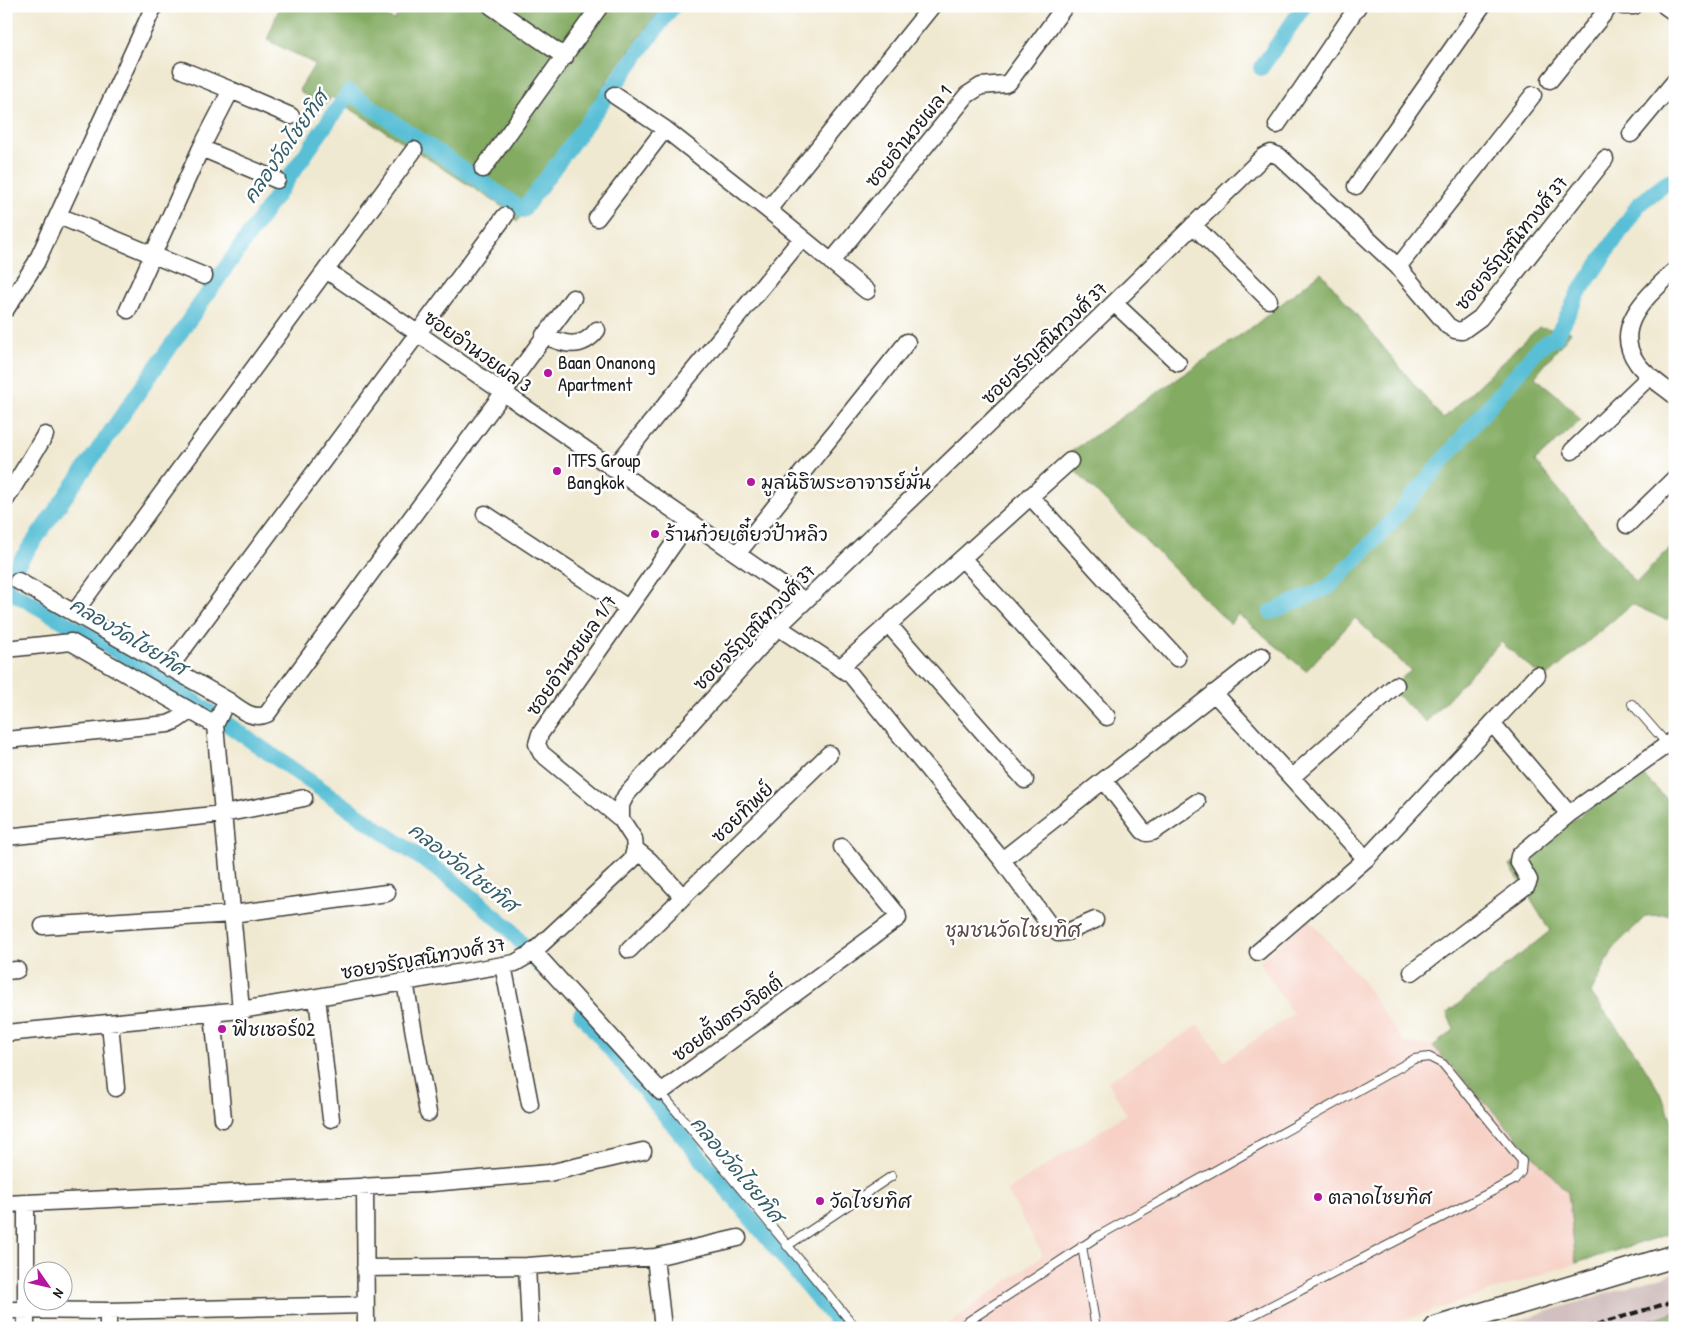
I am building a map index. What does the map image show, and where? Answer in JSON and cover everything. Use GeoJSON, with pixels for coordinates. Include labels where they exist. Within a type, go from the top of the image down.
{"type":"FeatureCollection","features":[{"type":"Feature","properties":{"kind":"main road"},"geometry":{"type":"LineString","coordinates":[[1436,1328],[1675,1256]]}},
{"type":"Feature","properties":{"kind":"street"},"geometry":{"type":"LineString","coordinates":[[6,308],[36,263],[154,6]]}},
{"type":"Feature","properties":{"kind":"street"},"geometry":{"type":"LineString","coordinates":[[491,6],[565,57]]}},
{"type":"Feature","properties":{"kind":"street"},"geometry":{"type":"LineString","coordinates":[[483,169],[600,6]]}},
{"type":"Feature","properties":{"kind":"street"},"geometry":{"type":"LineString","coordinates":[[768,210],[932,6]]}},
{"type":"Feature","properties":{"kind":"street"},"geometry":{"type":"LineString","coordinates":[[1277,125],[1358,6]]}},
{"type":"Feature","properties":{"kind":"street"},"geometry":{"type":"LineString","coordinates":[[1356,186],[1482,6]]}},
{"type":"Feature","properties":{"kind":"street"},"geometry":{"type":"LineString","coordinates":[[1550,80],[1610,6]]}},
{"type":"Feature","properties":{"kind":"street"},"geometry":{"type":"LineString","coordinates":[[1623,6],[1634,6]]}},
{"type":"Feature","properties":{"kind":"street"},"geometry":{"type":"LineString","coordinates":[[1665,6],[1675,13]]}},
{"type":"Feature","properties":{"kind":"street","name":"ซอยอำนวยผล 1"},"geometry":{"type":"LineString","coordinates":[[831,262],[967,95],[981,86],[1009,82],[1063,7]]}},
{"type":"Feature","properties":{"kind":"street"},"geometry":{"type":"LineString","coordinates":[[182,70],[291,116]]}},
{"type":"Feature","properties":{"kind":"street"},"geometry":{"type":"LineString","coordinates":[[1631,134],[1675,81]]}},
{"type":"Feature","properties":{"kind":"street"},"geometry":{"type":"LineString","coordinates":[[128,310],[201,148],[231,90]]}},
{"type":"Feature","properties":{"kind":"street"},"geometry":{"type":"LineString","coordinates":[[614,95],[666,129],[867,291]]}},
{"type":"Feature","properties":{"kind":"street"},"geometry":{"type":"LineString","coordinates":[[1398,266],[1533,95]]}},
{"type":"Feature","properties":{"kind":"street"},"geometry":{"type":"LineString","coordinates":[[597,218],[666,129]]}},
{"type":"Feature","properties":{"kind":"street"},"geometry":{"type":"LineString","coordinates":[[201,148],[276,180]]}},
{"type":"Feature","properties":{"kind":"street"},"geometry":{"type":"LineString","coordinates":[[74,613],[414,150]]}},
{"type":"Feature","properties":{"kind":"street","name":"ซอยจรัญสนิทวงศ์ 37"},"geometry":{"type":"LineString","coordinates":[[621,819],[621,805],[626,795],[778,627],[1264,156],[1271,153],[1279,156],[1398,266],[1448,326],[1462,331],[1480,318],[1605,159]]}},
{"type":"Feature","properties":{"kind":"street"},"geometry":{"type":"LineString","coordinates":[[58,216],[204,276]]}},
{"type":"Feature","properties":{"kind":"street"},"geometry":{"type":"LineString","coordinates":[[169,668],[505,216]]}},
{"type":"Feature","properties":{"kind":"street"},"geometry":{"type":"LineString","coordinates":[[1194,225],[1269,300]]}},
{"type":"Feature","properties":{"kind":"street"},"geometry":{"type":"LineString","coordinates":[[613,468],[802,238]]}},
{"type":"Feature","properties":{"kind":"street","name":"ซอยอำนวยผล 3"},"geometry":{"type":"LineString","coordinates":[[326,270],[805,601]]}},
{"type":"Feature","properties":{"kind":"street"},"geometry":{"type":"LineString","coordinates":[[1675,270],[1648,295],[1634,316],[1627,336],[1629,350],[1637,364],[1675,396]]}},
{"type":"Feature","properties":{"kind":"street"},"geometry":{"type":"LineString","coordinates":[[6,649],[71,642],[190,711],[220,715],[261,716],[267,714],[573,298]]}},
{"type":"Feature","properties":{"kind":"street"},"geometry":{"type":"LineString","coordinates":[[1114,303],[1178,363]]}},
{"type":"Feature","properties":{"kind":"street"},"geometry":{"type":"LineString","coordinates":[[544,335],[558,342],[578,343],[586,341],[597,330]]}},
{"type":"Feature","properties":{"kind":"street"},"geometry":{"type":"LineString","coordinates":[[737,554],[907,342]]}},
{"type":"Feature","properties":{"kind":"street"},"geometry":{"type":"LineString","coordinates":[[1572,451],[1650,376]]}},
{"type":"Feature","properties":{"kind":"street"},"geometry":{"type":"LineString","coordinates":[[6,499],[45,435]]}},
{"type":"Feature","properties":{"kind":"street"},"geometry":{"type":"LineString","coordinates":[[841,667],[1070,461]]}},
{"type":"Feature","properties":{"kind":"street"},"geometry":{"type":"LineString","coordinates":[[1627,525],[1675,478]]}},
{"type":"Feature","properties":{"kind":"street"},"geometry":{"type":"LineString","coordinates":[[1030,496],[1177,658]]}},
{"type":"Feature","properties":{"kind":"street"},"geometry":{"type":"LineString","coordinates":[[485,514],[628,608]]}},
{"type":"Feature","properties":{"kind":"street","name":"ซอยอำนวยผล 1/7"},"geometry":{"type":"LineString","coordinates":[[621,819],[542,753],[537,744],[540,734],[689,522]]}},
{"type":"Feature","properties":{"kind":"street"},"geometry":{"type":"LineString","coordinates":[[962,558],[1107,718]]}},
{"type":"Feature","properties":{"kind":"street"},"geometry":{"type":"LineString","coordinates":[[18,581],[169,668],[220,715],[223,814],[241,1010]]}},
{"type":"Feature","properties":{"kind":"street"},"geometry":{"type":"LineString","coordinates":[[888,624],[1025,780]]}},
{"type":"Feature","properties":{"kind":"street"},"geometry":{"type":"LineString","coordinates":[[778,627],[851,675],[1002,860],[1058,934],[1095,920]]}},
{"type":"Feature","properties":{"kind":"street"},"geometry":{"type":"LineString","coordinates":[[1002,860],[1262,656]]}},
{"type":"Feature","properties":{"kind":"street"},"geometry":{"type":"LineString","coordinates":[[1258,952],[1366,858],[1537,675]]}},
{"type":"Feature","properties":{"kind":"street"},"geometry":{"type":"LineString","coordinates":[[1292,777],[1396,685]]}},
{"type":"Feature","properties":{"kind":"street"},"geometry":{"type":"LineString","coordinates":[[1214,693],[1366,858]]}},
{"type":"Feature","properties":{"kind":"street"},"geometry":{"type":"LineString","coordinates":[[6,740],[168,724],[190,711]]}},
{"type":"Feature","properties":{"kind":"street"},"geometry":{"type":"LineString","coordinates":[[1492,723],[1569,814]]}},
{"type":"Feature","properties":{"kind":"street"},"geometry":{"type":"LineString","coordinates":[[1412,972],[1527,885],[1530,880],[1520,866],[1519,856],[1569,814],[1671,742]]}},
{"type":"Feature","properties":{"kind":"street","name":"ซอยทิพย์"},"geometry":{"type":"LineString","coordinates":[[630,950],[828,754]]}},
{"type":"Feature","properties":{"kind":"street"},"geometry":{"type":"LineString","coordinates":[[1104,780],[1143,831],[1148,833],[1153,832],[1196,802]]}},
{"type":"Feature","properties":{"kind":"street"},"geometry":{"type":"LineString","coordinates":[[6,837],[223,814],[304,798]]}},
{"type":"Feature","properties":{"kind":"street"},"geometry":{"type":"LineString","coordinates":[[621,819],[634,839],[635,849],[649,860],[683,897]]}},
{"type":"Feature","properties":{"kind":"street","name":"ซอยตั้งตรงจิตต์"},"geometry":{"type":"LineString","coordinates":[[532,952],[661,1092],[898,918],[897,914],[842,847]]}},
{"type":"Feature","properties":{"kind":"street","name":"ซอยจรัญสนิทวงศ์ 37"},"geometry":{"type":"LineString","coordinates":[[6,1033],[241,1010],[509,964],[532,952],[632,860],[635,849]]}},
{"type":"Feature","properties":{"kind":"street"},"geometry":{"type":"LineString","coordinates":[[43,926],[232,914],[388,893]]}},
{"type":"Feature","properties":{"kind":"street"},"geometry":{"type":"LineString","coordinates":[[509,964],[530,1104]]}},
{"type":"Feature","properties":{"kind":"street"},"geometry":{"type":"LineString","coordinates":[[405,982],[428,1113]]}},
{"type":"Feature","properties":{"kind":"street"},"geometry":{"type":"LineString","coordinates":[[317,997],[331,1120]]}},
{"type":"Feature","properties":{"kind":"street"},"geometry":{"type":"LineString","coordinates":[[214,1013],[223,1119]]}},
{"type":"Feature","properties":{"kind":"street"},"geometry":{"type":"LineString","coordinates":[[110,1023],[116,1088]]}},
{"type":"Feature","properties":{"kind":"street"},"geometry":{"type":"LineString","coordinates":[[6,1204],[365,1186],[549,1173],[643,1151]]}},
{"type":"Feature","properties":{"kind":"street"},"geometry":{"type":"LineString","coordinates":[[365,1186],[366,1328]]}},
{"type":"Feature","properties":{"kind":"street"},"geometry":{"type":"LineString","coordinates":[[26,1204],[26,1262]]}},
{"type":"Feature","properties":{"kind":"street"},"geometry":{"type":"LineString","coordinates":[[365,1268],[527,1266],[655,1257],[738,1238]]}},
{"type":"Feature","properties":{"kind":"street"},"geometry":{"type":"LineString","coordinates":[[655,1257],[663,1328]]}},
{"type":"Feature","properties":{"kind":"street"},"geometry":{"type":"LineString","coordinates":[[527,1266],[530,1328]]}},
{"type":"Feature","properties":{"kind":"street"},"geometry":{"type":"LineString","coordinates":[[72,1311],[365,1305]]}},
{"type":"Feature","properties":{"kind":"street"},"geometry":{"type":"LineString","coordinates":[[6,1310],[22,1311]]}},
{"type":"Feature","properties":{"kind":"street"},"geometry":{"type":"LineString","coordinates":[[108,1311],[108,1328]]}},
{"type":"Feature","properties":{"kind":"street"},"geometry":{"type":"LineString","coordinates":[[26,1312],[26,1328]]}},
{"type":"Feature","properties":{"kind":"lane"},"geometry":{"type":"LineString","coordinates":[[1632,704],[1671,742]]}},
{"type":"Feature","properties":{"kind":"lane"},"geometry":{"type":"LineString","coordinates":[[958,1328],[1100,1235],[1414,1059],[1429,1057],[1443,1064],[1522,1161],[1521,1172],[1514,1180],[1228,1328]]}},
{"type":"Feature","properties":{"kind":"lane"},"geometry":{"type":"LineString","coordinates":[[667,1100],[856,1328]]}},
{"type":"Feature","properties":{"kind":"lane"},"geometry":{"type":"LineString","coordinates":[[787,1246],[892,1176]]}},
{"type":"Feature","properties":{"kind":"lane"},"geometry":{"type":"LineString","coordinates":[[1082,1246],[1096,1328]]}},
{"type":"Feature","properties":{"kind":"shaded area"},"geometry":{"type":"Polygon","coordinates":[[[1309,919],[1359,976],[1404,1043],[1433,1046],[1569,1193],[1576,1263],[1381,1328],[943,1328],[1043,1255],[1007,1191],[1126,1114],[1108,1081],[1199,1025],[1224,1061],[1293,1014],[1259,962],[1309,919]]]}},
{"type":"Feature","properties":{"kind":"shaded area"},"geometry":{"type":"Polygon","coordinates":[[[1675,1273],[1675,1312],[1622,1328],[1493,1328],[1675,1273]]]}},
{"type":"Feature","properties":{"kind":"green space"},"geometry":{"type":"Polygon","coordinates":[[[280,6],[355,6],[395,20],[400,6],[663,6],[608,79],[517,222],[503,207],[332,97],[322,108],[299,90],[315,64],[267,40],[280,6]]]}},
{"type":"Feature","properties":{"kind":"green space"},"geometry":{"type":"Polygon","coordinates":[[[1321,272],[1443,419],[1539,327],[1571,332],[1535,377],[1558,396],[1581,420],[1535,461],[1636,583],[1675,543],[1675,613],[1666,620],[1632,604],[1544,679],[1501,642],[1426,722],[1389,687],[1411,671],[1355,618],[1306,671],[1238,614],[1230,624],[1062,458],[1255,325],[1321,272]]]}},
{"type":"Feature","properties":{"kind":"green space"},"geometry":{"type":"Polygon","coordinates":[[[1640,772],[1675,807],[1675,914],[1646,916],[1614,947],[1591,993],[1639,1058],[1659,1092],[1675,1129],[1675,1232],[1576,1263],[1568,1193],[1433,1046],[1454,1030],[1447,1013],[1550,931],[1510,866],[1640,772]]]}},
{"type":"Feature","properties":{"kind":"green space"},"geometry":{"type":"Polygon","coordinates":[[[1675,1312],[1675,1328],[1622,1328],[1675,1312]]]}},
{"type":"Feature","properties":{"kind":"waterway","name":"คลองวัดไชยทิศ"},"geometry":{"type":"LineString","coordinates":[[6,581],[349,92],[523,210],[673,6]]}},
{"type":"Feature","properties":{"kind":"waterway"},"geometry":{"type":"LineString","coordinates":[[1261,68],[1304,6]]}},
{"type":"Feature","properties":{"kind":"waterway"},"geometry":{"type":"LineString","coordinates":[[1271,612],[1329,587],[1386,528],[1540,346],[1555,338],[1578,294],[1639,204],[1669,181],[1675,180]]}},
{"type":"Feature","properties":{"kind":"waterway","name":"คลองวัดไชยทิศ"},"geometry":{"type":"LineString","coordinates":[[6,589],[143,666],[451,879],[509,928],[539,965]]}},
{"type":"Feature","properties":{"kind":"waterway","name":"คลองวัดไชยทิศ"},"geometry":{"type":"LineString","coordinates":[[581,1014],[842,1328]]}},
{"type":"Feature","properties":{"kind":"railway"},"geometry":{"type":"LineString","coordinates":[[1585,1328],[1675,1301]]}},
{"type":"Feature","properties":{"kind":"place","name":"Baan Onanong Apartment"},"geometry":{"type":"Point","coordinates":[548,373]}},
{"type":"Feature","properties":{"kind":"place","name":"ITFS Group Bangkok"},"geometry":{"type":"Point","coordinates":[557,471]}},
{"type":"Feature","properties":{"kind":"place","name":"มูลนิธิพระอาจารย์มั่น"},"geometry":{"type":"Point","coordinates":[751,482]}},
{"type":"Feature","properties":{"kind":"place","name":"ร้านก๋วยเตี๋ยวป้าหลิว"},"geometry":{"type":"Point","coordinates":[655,534]}},
{"type":"Feature","properties":{"kind":"place","name":"ฟิชเชอร์02"},"geometry":{"type":"Point","coordinates":[222,1029]}},
{"type":"Feature","properties":{"kind":"place","name":"ตลาดไชยทิศ"},"geometry":{"type":"Point","coordinates":[1318,1197]}},
{"type":"Feature","properties":{"kind":"place","name":"วัดไชยทิศ"},"geometry":{"type":"Point","coordinates":[820,1201]}},
{"type":"Feature","properties":{"kind":"district","name":"ชุมชนวัดไชยทิศ"},"geometry":{"type":"Point","coordinates":[1013,930]}}]}
